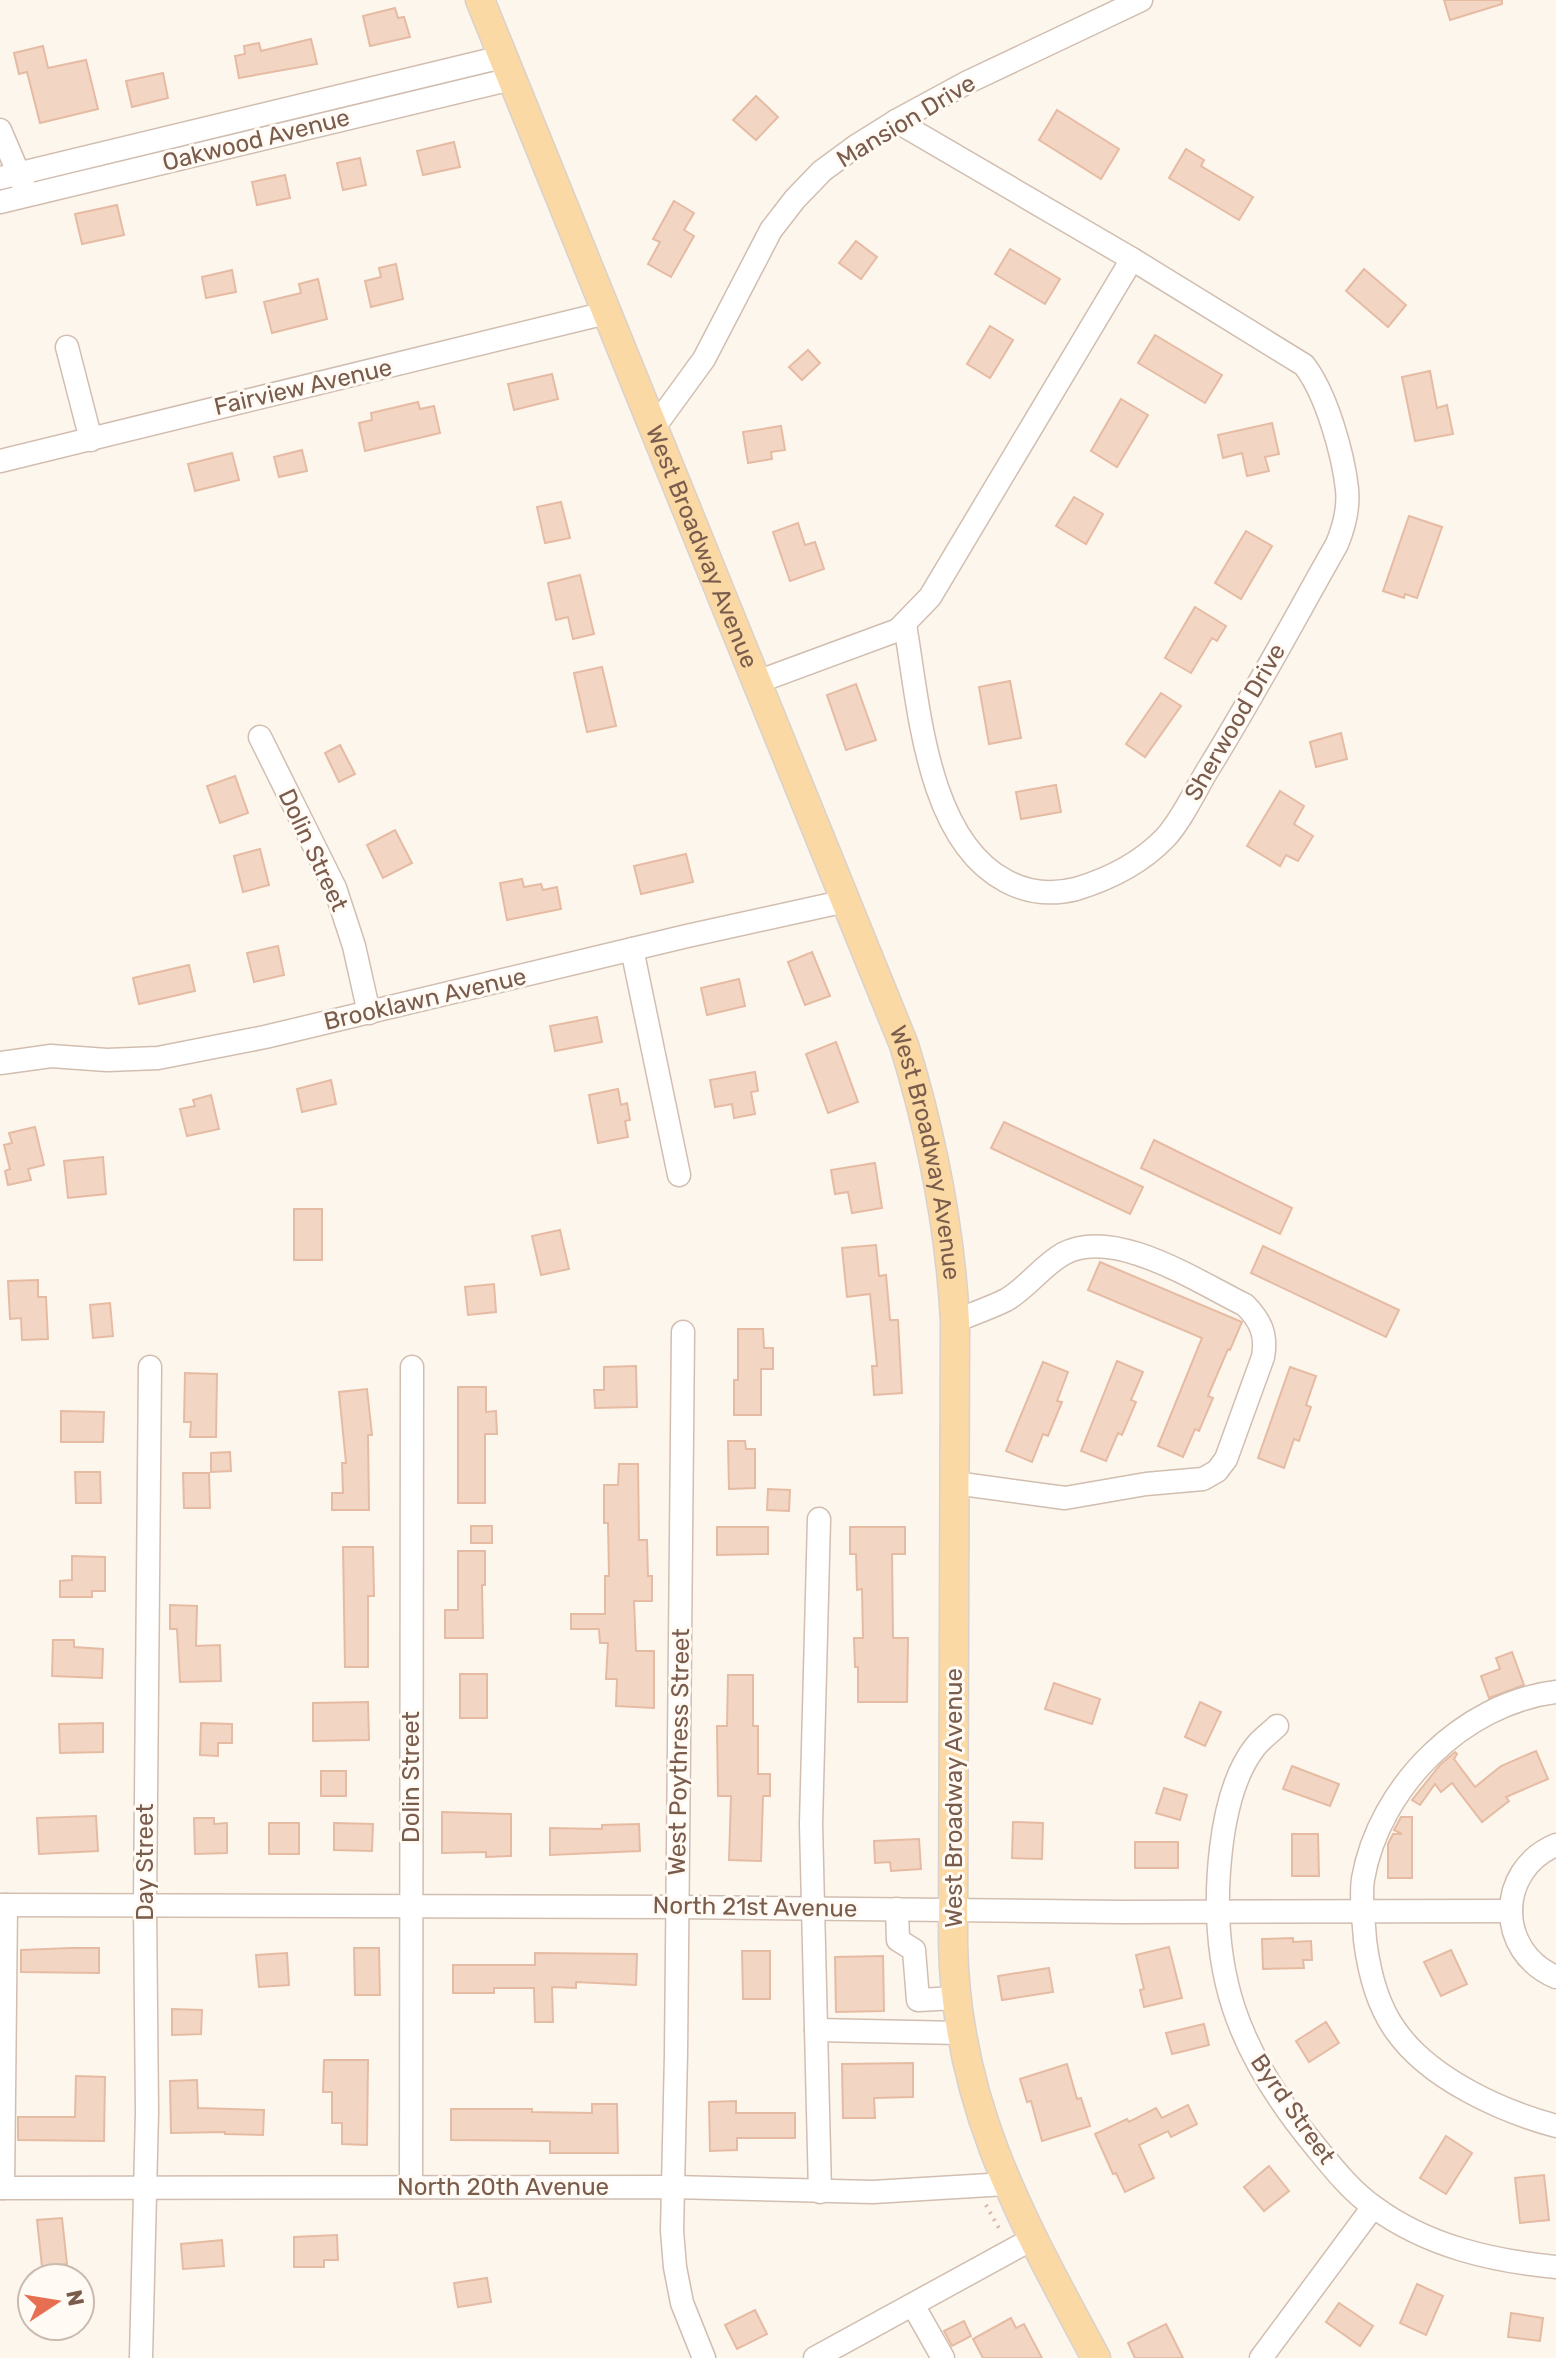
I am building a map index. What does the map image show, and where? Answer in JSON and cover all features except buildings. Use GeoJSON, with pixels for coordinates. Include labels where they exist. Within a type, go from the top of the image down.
{"type":"FeatureCollection","features":[{"type":"Feature","properties":{"kind":"main road","name":"West Broadway Avenue"},"geometry":{"type":"LineString","coordinates":[[480,0],[904,1045],[921,1100],[942,1198],[952,1266],[955,1321],[953,1909],[960,2033],[977,2105],[1006,2184],[1096,2358]]}},
{"type":"Feature","properties":{"kind":"street","name":"Mansion Drive"},"geometry":{"type":"LineString","coordinates":[[653,429],[704,359],[771,230],[822,171],[896,121],[968,82],[1141,0]]}},
{"type":"Feature","properties":{"kind":"street","name":"Oakwood Avenue"},"geometry":{"type":"LineString","coordinates":[[9,175],[507,68]]}},
{"type":"Feature","properties":{"kind":"street","name":"Oakwood Avenue"},"geometry":{"type":"LineString","coordinates":[[0,202],[507,68]]}},
{"type":"Feature","properties":{"kind":"street","name":"Sherwood Drive"},"geometry":{"type":"LineString","coordinates":[[896,121],[1132,259],[1304,365],[1320,390],[1339,451],[1347,490],[1346,513],[1337,544],[1224,744],[1167,836],[1145,856],[1087,886],[1041,892],[1016,886],[979,862],[963,844],[951,823],[935,779],[905,625]]}},
{"type":"Feature","properties":{"kind":"street"},"geometry":{"type":"LineString","coordinates":[[0,130],[9,175],[27,196]]}},
{"type":"Feature","properties":{"kind":"street"},"geometry":{"type":"LineString","coordinates":[[757,682],[898,630],[930,597],[1132,259]]}},
{"type":"Feature","properties":{"kind":"street","name":"Fairview Avenue"},"geometry":{"type":"LineString","coordinates":[[0,461],[606,313]]}},
{"type":"Feature","properties":{"kind":"street"},"geometry":{"type":"LineString","coordinates":[[67,347],[91,440]]}},
{"type":"Feature","properties":{"kind":"street","name":"Dolin Street"},"geometry":{"type":"LineString","coordinates":[[260,737],[335,888],[354,946],[369,1013]]}},
{"type":"Feature","properties":{"kind":"street","name":"Brooklawn Avenue"},"geometry":{"type":"LineString","coordinates":[[0,1063],[51,1056],[107,1060],[158,1058],[265,1037],[846,901]]}},
{"type":"Feature","properties":{"kind":"street"},"geometry":{"type":"LineString","coordinates":[[632,949],[679,1175]]}},
{"type":"Feature","properties":{"kind":"street"},"geometry":{"type":"LineString","coordinates":[[955,1321],[1006,1299],[1061,1255],[1079,1247],[1113,1246],[1152,1259],[1245,1305],[1262,1325],[1265,1343],[1263,1357],[1226,1459],[1217,1471],[1203,1479],[1056,1498],[955,1483]]}},
{"type":"Feature","properties":{"kind":"street","name":"West Poythress Street"},"geometry":{"type":"LineString","coordinates":[[683,1332],[672,2231],[682,2303],[704,2358]]}},
{"type":"Feature","properties":{"kind":"street","name":"Day Street"},"geometry":{"type":"LineString","coordinates":[[141,2358],[147,2112],[145,1905],[150,1367]]}},
{"type":"Feature","properties":{"kind":"street","name":"Dolin Street"},"geometry":{"type":"LineString","coordinates":[[411,2187],[412,1367]]}},
{"type":"Feature","properties":{"kind":"street"},"geometry":{"type":"LineString","coordinates":[[819,1519],[811,1824],[820,2192]]}},
{"type":"Feature","properties":{"kind":"street"},"geometry":{"type":"LineString","coordinates":[[1556,1692],[1510,1704],[1477,1718],[1427,1759],[1404,1786],[1385,1818],[1362,1881],[1367,1955],[1374,1986],[1396,2032],[1431,2067],[1459,2085],[1509,2110],[1556,2126]]}},
{"type":"Feature","properties":{"kind":"street","name":"Byrd Street"},"geometry":{"type":"LineString","coordinates":[[1277,1726],[1252,1752],[1233,1791],[1224,1825],[1217,1910],[1225,1979],[1247,2045],[1301,2128],[1339,2175],[1373,2207],[1431,2240],[1521,2264],[1556,2267]]}},
{"type":"Feature","properties":{"kind":"street"},"geometry":{"type":"LineString","coordinates":[[1556,1845],[1532,1860],[1520,1875],[1513,1892],[1511,1911],[1513,1929],[1520,1947],[1532,1962],[1556,1977]]}},
{"type":"Feature","properties":{"kind":"street"},"geometry":{"type":"LineString","coordinates":[[1,2188],[3,1905]]}},
{"type":"Feature","properties":{"kind":"street","name":"North 21st Avenue"},"geometry":{"type":"LineString","coordinates":[[3,1905],[411,1905],[1122,1912],[1511,1911]]}},
{"type":"Feature","properties":{"kind":"street"},"geometry":{"type":"LineString","coordinates":[[897,1909],[898,1940],[914,1950],[920,2032]]}},
{"type":"Feature","properties":{"kind":"street"},"geometry":{"type":"LineString","coordinates":[[918,2000],[956,1998]]}},
{"type":"Feature","properties":{"kind":"street"},"geometry":{"type":"LineString","coordinates":[[816,2030],[960,2033]]}},
{"type":"Feature","properties":{"kind":"street","name":"North 20th Avenue"},"geometry":{"type":"LineString","coordinates":[[1,2188],[673,2187],[820,2192],[926,2190],[1006,2184]]}},
{"type":"Feature","properties":{"kind":"street"},"geometry":{"type":"LineString","coordinates":[[1269,2355],[1373,2207]]}},
{"type":"Feature","properties":{"kind":"street"},"geometry":{"type":"LineString","coordinates":[[815,2358],[1032,2239]]}},
{"type":"Feature","properties":{"kind":"street"},"geometry":{"type":"LineString","coordinates":[[913,2305],[943,2358]]}},
{"type":"Feature","properties":{"kind":"path"},"geometry":{"type":"LineString","coordinates":[[986,2205],[1000,2230]]}}]}
